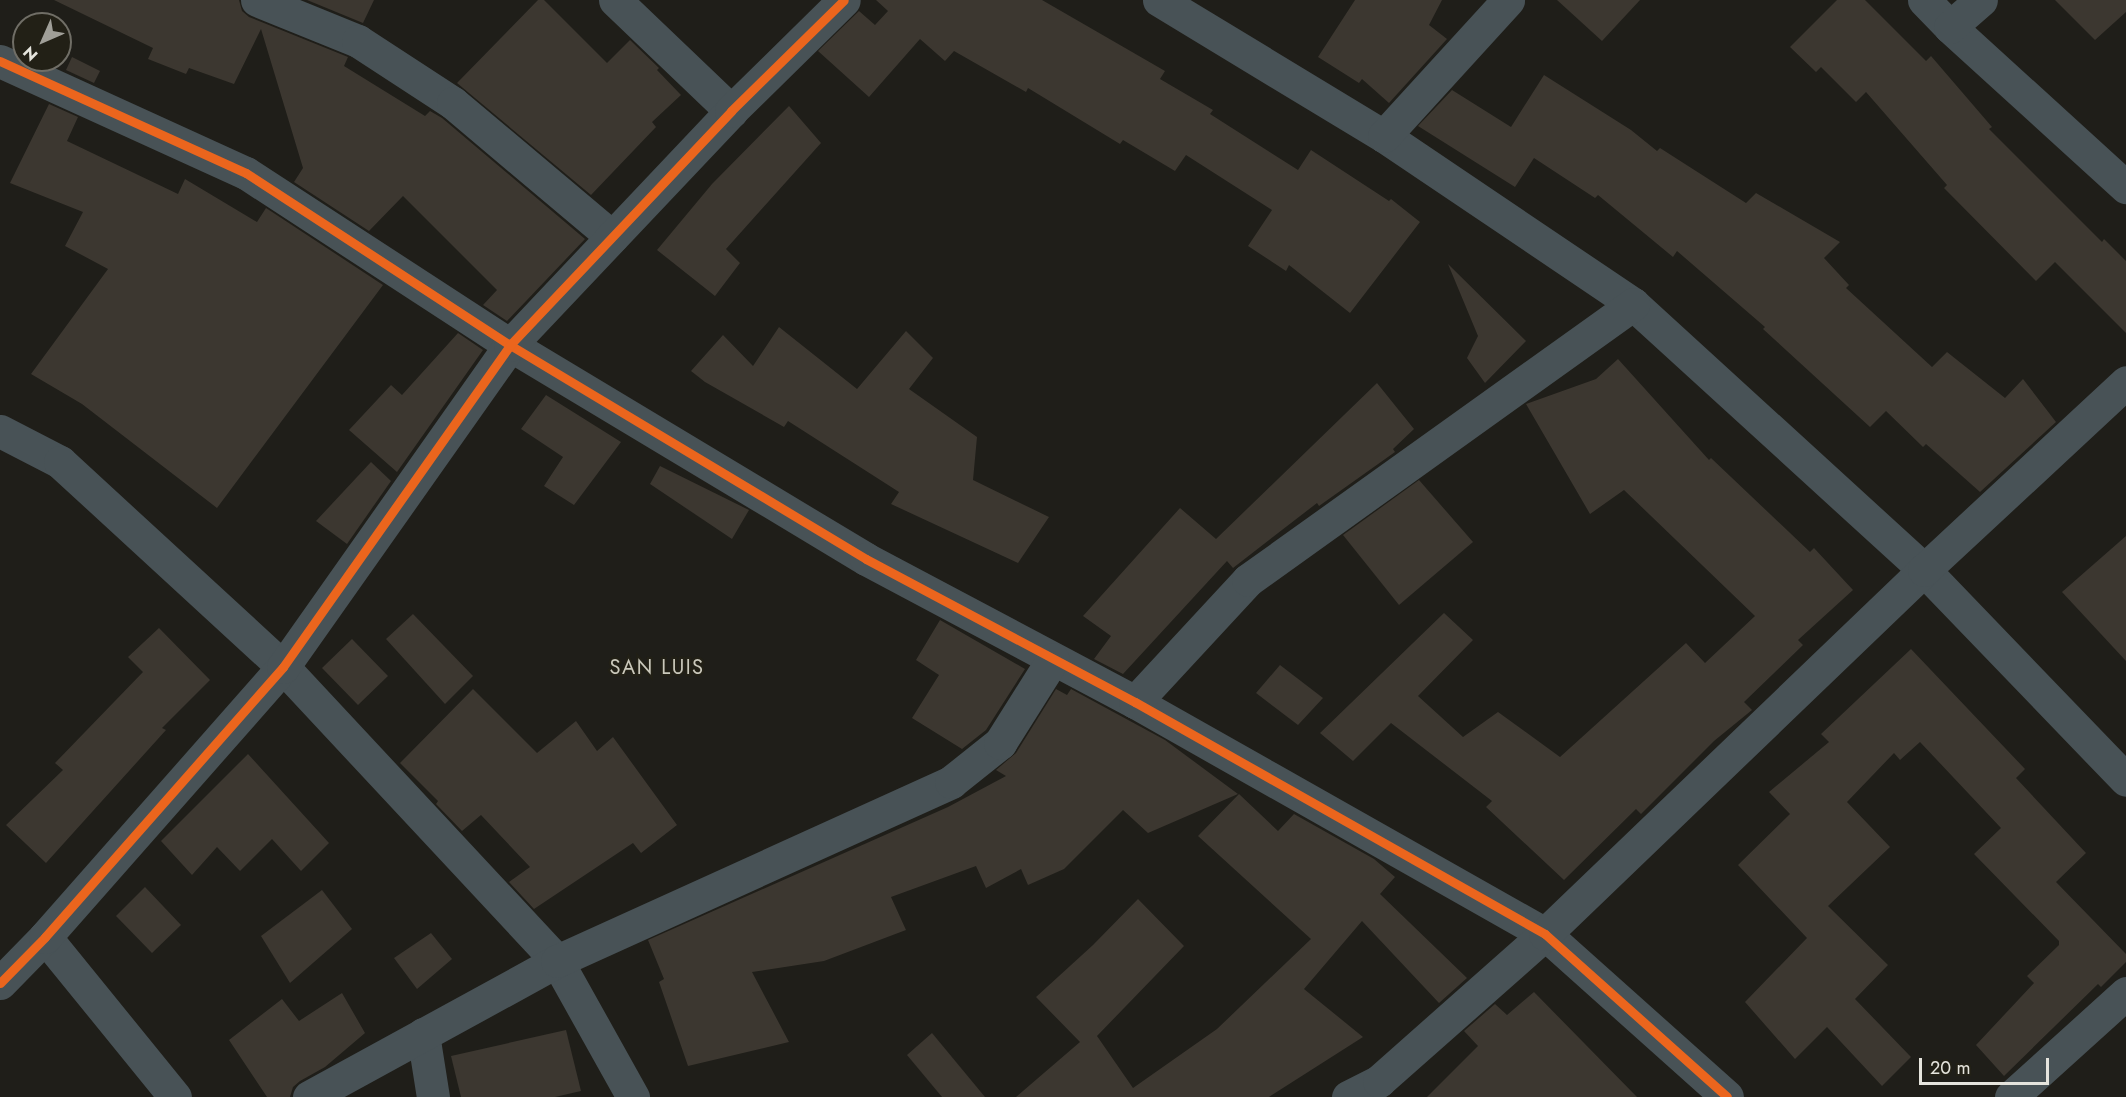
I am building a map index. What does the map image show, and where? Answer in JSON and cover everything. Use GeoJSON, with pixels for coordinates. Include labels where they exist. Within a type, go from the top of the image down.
{"type":"FeatureCollection","features":[{"type":"Feature","properties":{"kind":"street"},"geometry":{"type":"LineString","coordinates":[[256,0],[358,41],[453,103],[612,237]]}},
{"type":"Feature","properties":{"kind":"street"},"geometry":{"type":"LineString","coordinates":[[615,0],[731,111]]}},
{"type":"Feature","properties":{"kind":"street"},"geometry":{"type":"LineString","coordinates":[[0,983],[45,937],[283,668],[510,345],[731,111],[844,0]]}},
{"type":"Feature","properties":{"kind":"street"},"geometry":{"type":"LineString","coordinates":[[1159,0],[1384,136],[1633,304],[1923,570],[2126,780]]}},
{"type":"Feature","properties":{"kind":"street"},"geometry":{"type":"LineString","coordinates":[[1384,136],[1508,0]]}},
{"type":"Feature","properties":{"kind":"street"},"geometry":{"type":"LineString","coordinates":[[1924,0],[1950,27],[2126,187]]}},
{"type":"Feature","properties":{"kind":"street"},"geometry":{"type":"LineString","coordinates":[[1950,27],[1981,0]]}},
{"type":"Feature","properties":{"kind":"street"},"geometry":{"type":"LineString","coordinates":[[0,61],[246,173],[510,345],[866,559],[1134,702],[1545,934],[1727,1097]]}},
{"type":"Feature","properties":{"kind":"street"},"geometry":{"type":"LineString","coordinates":[[1134,702],[1248,580],[1633,304]]}},
{"type":"Feature","properties":{"kind":"street"},"geometry":{"type":"LineString","coordinates":[[1348,1097],[1379,1081],[1545,934],[1923,570],[2126,382]]}},
{"type":"Feature","properties":{"kind":"street"},"geometry":{"type":"LineString","coordinates":[[0,431],[60,462],[283,668],[557,961],[633,1097]]}},
{"type":"Feature","properties":{"kind":"street"},"geometry":{"type":"LineString","coordinates":[[309,1097],[557,961],[951,782],[1000,742],[1053,659]]}},
{"type":"Feature","properties":{"kind":"street"},"geometry":{"type":"LineString","coordinates":[[45,937],[175,1097]]}},
{"type":"Feature","properties":{"kind":"street"},"geometry":{"type":"LineString","coordinates":[[2011,1097],[2126,993]]}},
{"type":"Feature","properties":{"kind":"street"},"geometry":{"type":"LineString","coordinates":[[423,1034],[433,1097]]}},
{"type":"Feature","properties":{"kind":"building"},"geometry":{"type":"Polygon","coordinates":[[[54,0],[239,0],[242,11],[249,17],[348,57],[344,66],[425,116],[430,111],[442,118],[585,239],[507,321],[483,305],[497,290],[403,196],[369,231],[294,182],[303,168],[261,29],[234,84],[189,68],[186,74],[148,59],[153,48],[54,0]]]}},
{"type":"Feature","properties":{"kind":"building"},"geometry":{"type":"Polygon","coordinates":[[[307,0],[374,0],[363,23],[307,0]]]}},
{"type":"Feature","properties":{"kind":"building"},"geometry":{"type":"Polygon","coordinates":[[[538,0],[544,0],[607,63],[630,40],[659,68],[657,70],[681,95],[652,122],[656,127],[591,195],[457,83],[538,0]]]}},
{"type":"Feature","properties":{"kind":"building"},"geometry":{"type":"Polygon","coordinates":[[[876,0],[1042,0],[1165,71],[1160,79],[1213,110],[1210,114],[1298,170],[1311,150],[1389,201],[1391,199],[1420,222],[1350,313],[1289,265],[1286,271],[1248,246],[1272,210],[1186,155],[1175,171],[1123,140],[1120,144],[1028,88],[1026,92],[954,51],[945,61],[920,39],[869,97],[818,51],[859,11],[875,25],[888,11],[876,0]]]}},
{"type":"Feature","properties":{"kind":"building"},"geometry":{"type":"Polygon","coordinates":[[[1355,0],[1442,0],[1429,25],[1447,39],[1389,103],[1362,79],[1359,83],[1318,57],[1355,0]]]}},
{"type":"Feature","properties":{"kind":"building"},"geometry":{"type":"Polygon","coordinates":[[[1557,0],[1640,0],[1602,41],[1557,0]]]}},
{"type":"Feature","properties":{"kind":"building"},"geometry":{"type":"Polygon","coordinates":[[[1837,0],[1865,0],[1926,61],[1931,56],[1992,127],[1989,129],[2102,242],[2104,239],[2126,261],[2126,333],[2055,262],[2036,281],[1944,188],[1947,185],[1866,92],[1856,102],[1821,67],[1816,72],[1790,47],[1837,0]]]}},
{"type":"Feature","properties":{"kind":"building"},"geometry":{"type":"Polygon","coordinates":[[[2055,0],[2126,0],[2126,12],[2095,40],[2055,0]]]}},
{"type":"Feature","properties":{"kind":"building"},"geometry":{"type":"Polygon","coordinates":[[[72,57],[100,71],[94,83],[70,72],[72,57]]]}},
{"type":"Feature","properties":{"kind":"building"},"geometry":{"type":"Polygon","coordinates":[[[1544,75],[1631,130],[1657,151],[1660,148],[1746,203],[1756,193],[1840,242],[1824,258],[1849,285],[1846,288],[1932,367],[1947,352],[2005,398],[2023,379],[2056,422],[1980,492],[1926,444],[1923,447],[1886,411],[1870,427],[1763,329],[1765,327],[1677,251],[1673,257],[1598,195],[1595,198],[1534,158],[1515,187],[1418,126],[1452,90],[1511,127],[1544,75]]]}},
{"type":"Feature","properties":{"kind":"building"},"geometry":{"type":"Polygon","coordinates":[[[49,104],[78,117],[67,141],[178,194],[185,179],[257,222],[266,208],[383,285],[217,508],[82,404],[31,374],[108,269],[65,246],[83,212],[10,183],[49,104]]]}},
{"type":"Feature","properties":{"kind":"building"},"geometry":{"type":"Polygon","coordinates":[[[789,106],[821,143],[726,249],[740,263],[715,296],[657,250],[712,184],[789,106]]]}},
{"type":"Feature","properties":{"kind":"building"},"geometry":{"type":"Polygon","coordinates":[[[1448,264],[1526,341],[1485,383],[1467,358],[1478,336],[1448,264]]]}},
{"type":"Feature","properties":{"kind":"building"},"geometry":{"type":"Polygon","coordinates":[[[779,327],[857,389],[906,331],[933,358],[909,389],[977,437],[973,480],[1049,517],[1018,563],[891,504],[899,492],[788,421],[784,427],[705,382],[691,371],[723,335],[753,366],[779,327]]]}},
{"type":"Feature","properties":{"kind":"building"},"geometry":{"type":"Polygon","coordinates":[[[458,333],[483,350],[397,472],[349,430],[391,385],[402,395],[458,333]]]}},
{"type":"Feature","properties":{"kind":"building"},"geometry":{"type":"Polygon","coordinates":[[[1618,359],[1709,460],[1711,458],[1810,552],[1814,548],[1853,590],[1798,640],[1803,645],[1744,702],[1752,710],[1714,741],[1641,814],[1636,809],[1564,880],[1486,807],[1492,801],[1391,723],[1353,761],[1320,733],[1444,613],[1473,640],[1418,696],[1463,737],[1498,712],[1560,757],[1686,643],[1705,663],[1755,616],[1624,490],[1590,514],[1526,404],[1596,379],[1618,359]]]}},
{"type":"Feature","properties":{"kind":"building"},"geometry":{"type":"Polygon","coordinates":[[[1377,383],[1414,429],[1393,449],[1395,452],[1319,506],[1317,503],[1233,568],[1227,561],[1123,674],[1094,659],[1111,636],[1083,616],[1180,508],[1216,539],[1377,383]]]}},
{"type":"Feature","properties":{"kind":"building"},"geometry":{"type":"Polygon","coordinates":[[[546,395],[621,442],[574,505],[544,486],[563,457],[521,429],[546,395]]]}},
{"type":"Feature","properties":{"kind":"building"},"geometry":{"type":"Polygon","coordinates":[[[371,462],[391,481],[347,544],[316,521],[371,462]]]}},
{"type":"Feature","properties":{"kind":"building"},"geometry":{"type":"Polygon","coordinates":[[[660,466],[749,510],[732,539],[650,484],[660,466]]]}},
{"type":"Feature","properties":{"kind":"building"},"geometry":{"type":"Polygon","coordinates":[[[1419,480],[1473,542],[1399,605],[1343,535],[1419,480]]]}},
{"type":"Feature","properties":{"kind":"building"},"geometry":{"type":"Polygon","coordinates":[[[2126,536],[2126,661],[2062,592],[2126,536]]]}},
{"type":"Feature","properties":{"kind":"building"},"geometry":{"type":"Polygon","coordinates":[[[413,614],[473,676],[445,704],[386,639],[413,614]]]}},
{"type":"Feature","properties":{"kind":"building"},"geometry":{"type":"Polygon","coordinates":[[[940,620],[1025,669],[986,730],[962,749],[912,718],[939,675],[916,660],[940,620]]]}},
{"type":"Feature","properties":{"kind":"building"},"geometry":{"type":"Polygon","coordinates":[[[159,628],[210,680],[162,728],[166,730],[46,863],[6,825],[63,770],[55,763],[143,672],[128,657],[159,628]]]}},
{"type":"Feature","properties":{"kind":"building"},"geometry":{"type":"Polygon","coordinates":[[[352,639],[388,676],[358,705],[322,668],[352,639]]]}},
{"type":"Feature","properties":{"kind":"building"},"geometry":{"type":"Polygon","coordinates":[[[1911,649],[2025,769],[2016,778],[2086,853],[2056,882],[2126,954],[2126,962],[2101,987],[2098,984],[2004,1076],[1976,1045],[2034,983],[2027,976],[2059,945],[2059,941],[1974,854],[2001,828],[1920,742],[1900,760],[1894,753],[1847,802],[1890,847],[1828,906],[1888,965],[1855,999],[1911,1057],[1882,1086],[1827,1027],[1795,1059],[1745,1002],[1807,938],[1738,865],[1790,814],[1769,792],[1829,742],[1821,734],[1911,649]]]}},
{"type":"Feature","properties":{"kind":"building"},"geometry":{"type":"Polygon","coordinates":[[[1280,665],[1323,698],[1298,725],[1256,693],[1280,665]]]}},
{"type":"Feature","properties":{"kind":"building"},"geometry":{"type":"Polygon","coordinates":[[[473,689],[537,753],[576,721],[597,751],[613,737],[677,825],[641,853],[633,843],[534,909],[509,882],[530,867],[481,815],[462,831],[436,804],[438,801],[400,763],[473,689]]]}},
{"type":"Feature","properties":{"kind":"building"},"geometry":{"type":"Polygon","coordinates":[[[1056,689],[1067,695],[1071,689],[1165,740],[1238,794],[1148,833],[1123,810],[1064,869],[1028,885],[1021,869],[986,888],[976,866],[891,897],[906,930],[824,961],[752,972],[789,1042],[688,1066],[659,982],[664,979],[648,940],[948,807],[1006,776],[996,770],[1016,753],[1056,689]]]}},
{"type":"Feature","properties":{"kind":"building"},"geometry":{"type":"Polygon","coordinates":[[[248,754],[329,843],[301,871],[272,839],[240,871],[217,847],[192,875],[161,841],[248,754]]]}},
{"type":"Feature","properties":{"kind":"building"},"geometry":{"type":"Polygon","coordinates":[[[1239,794],[1278,831],[1294,814],[1374,859],[1395,877],[1380,894],[1467,978],[1439,1003],[1362,921],[1304,989],[1363,1037],[1269,1097],[1016,1097],[1080,1042],[1036,997],[1093,945],[1138,899],[1184,946],[1097,1036],[1133,1088],[1217,1029],[1311,939],[1198,836],[1239,794]]]}},
{"type":"Feature","properties":{"kind":"building"},"geometry":{"type":"Polygon","coordinates":[[[145,887],[181,925],[152,953],[116,916],[145,887]]]}},
{"type":"Feature","properties":{"kind":"building"},"geometry":{"type":"Polygon","coordinates":[[[322,890],[352,929],[290,983],[261,936],[322,890]]]}},
{"type":"Feature","properties":{"kind":"building"},"geometry":{"type":"Polygon","coordinates":[[[431,933],[452,959],[417,989],[394,958],[431,933]]]}},
{"type":"Feature","properties":{"kind":"building"},"geometry":{"type":"Polygon","coordinates":[[[1534,992],[1637,1097],[1427,1097],[1478,1046],[1464,1031],[1495,1004],[1507,1015],[1534,992]]]}},
{"type":"Feature","properties":{"kind":"building"},"geometry":{"type":"Polygon","coordinates":[[[342,993],[365,1033],[325,1067],[300,1081],[293,1087],[290,1097],[267,1097],[229,1040],[282,999],[299,1021],[342,993]]]}},
{"type":"Feature","properties":{"kind":"building"},"geometry":{"type":"Polygon","coordinates":[[[566,1030],[581,1091],[555,1097],[461,1097],[451,1056],[566,1030]]]}},
{"type":"Feature","properties":{"kind":"building"},"geometry":{"type":"Polygon","coordinates":[[[932,1033],[985,1097],[942,1097],[907,1055],[932,1033]]]}},
{"type":"Feature","properties":{"kind":"cycle path"},"geometry":{"type":"LineString","coordinates":[[0,983],[45,937],[283,667],[510,345],[731,111],[844,0]]}},
{"type":"Feature","properties":{"kind":"cycle path"},"geometry":{"type":"LineString","coordinates":[[0,61],[246,173],[510,345],[866,559],[1135,702],[1545,934],[1727,1097]]}},
{"type":"Feature","properties":{"kind":"district","name":"SAN LUIS"},"geometry":{"type":"Point","coordinates":[657,667]}}]}
